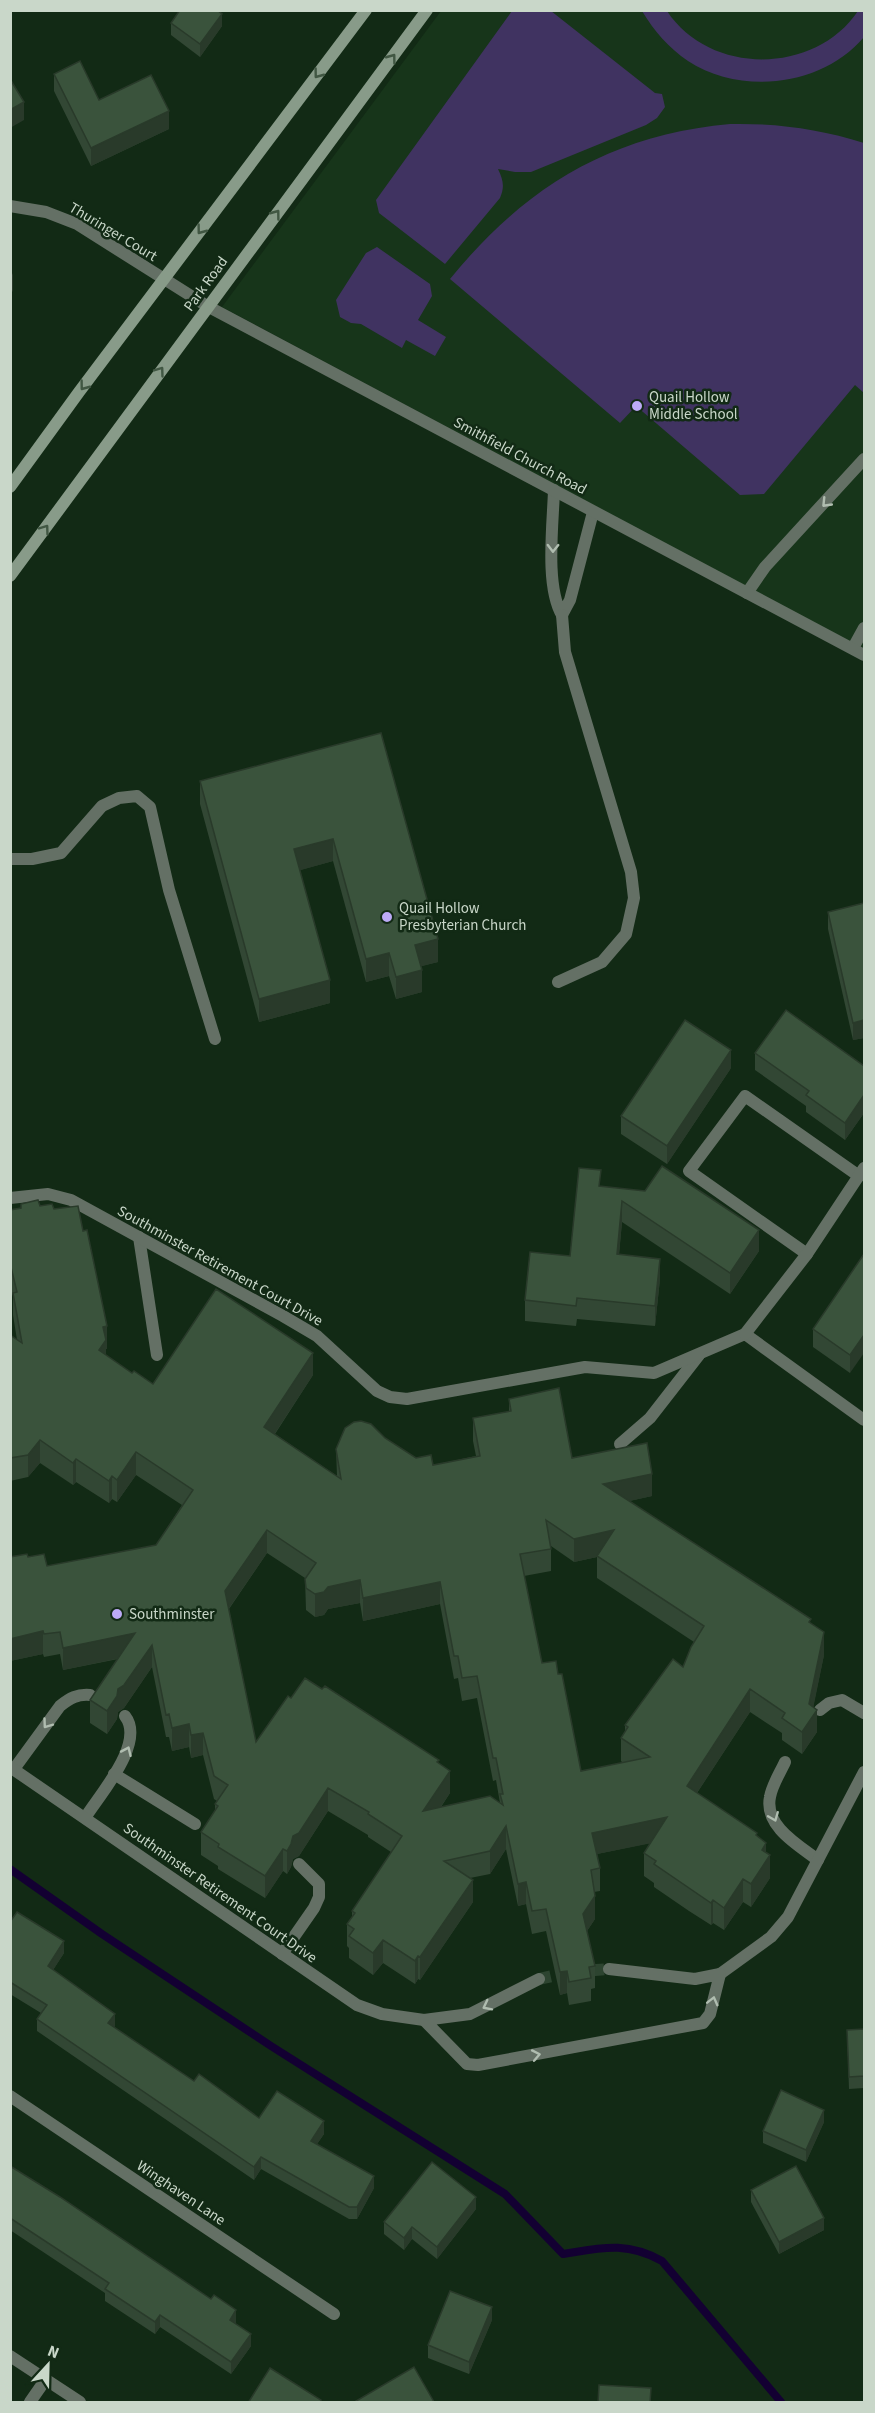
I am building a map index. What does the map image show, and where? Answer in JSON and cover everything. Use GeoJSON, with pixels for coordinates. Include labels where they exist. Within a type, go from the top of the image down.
{"type":"FeatureCollection","features":[{"type":"Feature","properties":{"kind":"main road"},"geometry":{"type":"LineString","coordinates":[[10,487],[366,10]]}},
{"type":"Feature","properties":{"kind":"main road","name":"Park Road"},"geometry":{"type":"LineString","coordinates":[[10,576],[427,10]]}},
{"type":"Feature","properties":{"kind":"street","name":"Thuringer Court"},"geometry":{"type":"LineString","coordinates":[[10,206],[46,212],[77,224],[164,280]]}},
{"type":"Feature","properties":{"kind":"street","name":"Smithfield Church Road"},"geometry":{"type":"LineString","coordinates":[[164,280],[207,306],[864,655]]}},
{"type":"Feature","properties":{"kind":"street"},"geometry":{"type":"LineString","coordinates":[[747,593],[765,567],[862,466]]}},
{"type":"Feature","properties":{"kind":"street"},"geometry":{"type":"LineString","coordinates":[[554,490],[553,587],[556,604],[562,615],[565,652],[631,872],[634,898],[626,934],[602,962],[558,982]]}},
{"type":"Feature","properties":{"kind":"street"},"geometry":{"type":"LineString","coordinates":[[562,615],[570,600],[593,512]]}},
{"type":"Feature","properties":{"kind":"street"},"geometry":{"type":"LineString","coordinates":[[853,648],[864,628]]}},
{"type":"Feature","properties":{"kind":"street"},"geometry":{"type":"LineString","coordinates":[[10,859],[32,860],[61,853],[102,806],[119,798],[137,796],[150,807],[169,890],[214,1039]]}},
{"type":"Feature","properties":{"kind":"street"},"geometry":{"type":"LineString","coordinates":[[807,1254],[689,1171],[745,1096],[862,1172],[807,1254],[745,1334],[864,1420]]}},
{"type":"Feature","properties":{"kind":"street","name":"Southminster Retirement Court Drive"},"geometry":{"type":"LineString","coordinates":[[10,1198],[48,1194],[71,1200],[317,1336],[377,1391],[390,1397],[407,1400],[585,1367],[654,1373],[745,1334]]}},
{"type":"Feature","properties":{"kind":"street"},"geometry":{"type":"LineString","coordinates":[[139,1237],[157,1355]]}},
{"type":"Feature","properties":{"kind":"street"},"geometry":{"type":"LineString","coordinates":[[620,1444],[650,1418],[699,1355]]}},
{"type":"Feature","properties":{"kind":"street"},"geometry":{"type":"LineString","coordinates":[[12,1768],[60,1706],[68,1699],[80,1694],[90,1695]]}},
{"type":"Feature","properties":{"kind":"street"},"geometry":{"type":"LineString","coordinates":[[820,1710],[829,1703],[842,1700],[864,1713]]}},
{"type":"Feature","properties":{"kind":"street"},"geometry":{"type":"LineString","coordinates":[[84,1818],[114,1774],[131,1742],[132,1731],[125,1716]]}},
{"type":"Feature","properties":{"kind":"street"},"geometry":{"type":"LineString","coordinates":[[784,1762],[770,1797],[770,1814],[778,1827],[790,1839],[818,1860]]}},
{"type":"Feature","properties":{"kind":"street","name":"Southminster Retirement Court Drive"},"geometry":{"type":"LineString","coordinates":[[12,1768],[357,2005],[382,2013],[424,2020],[470,2014],[539,1979]]}},
{"type":"Feature","properties":{"kind":"street"},"geometry":{"type":"LineString","coordinates":[[609,1969],[696,1979],[720,1974],[771,1937],[788,1917],[864,1772]]}},
{"type":"Feature","properties":{"kind":"street"},"geometry":{"type":"LineString","coordinates":[[114,1774],[195,1824]]}},
{"type":"Feature","properties":{"kind":"street"},"geometry":{"type":"LineString","coordinates":[[282,1954],[320,1897],[319,1884],[299,1864]]}},
{"type":"Feature","properties":{"kind":"street"},"geometry":{"type":"LineString","coordinates":[[424,2020],[467,2064],[478,2066],[703,2023],[710,2014],[720,1974]]}},
{"type":"Feature","properties":{"kind":"street","name":"Winghaven Lane"},"geometry":{"type":"LineString","coordinates":[[10,2096],[334,2314]]}},
{"type":"Feature","properties":{"kind":"street"},"geometry":{"type":"LineString","coordinates":[[10,2356],[80,2403]]}},
{"type":"Feature","properties":{"kind":"street"},"geometry":{"type":"LineString","coordinates":[[30,2403],[46,2379]]}},
{"type":"Feature","properties":{"kind":"shaded area","name":"Quail Hollow Middle School"},"geometry":{"type":"Polygon","coordinates":[[[441,11],[864,11],[864,649],[222,307],[441,11]]]}},
{"type":"Feature","properties":{"kind":"shaded area"},"geometry":{"type":"Polygon","coordinates":[[[512,11],[551,11],[655,93],[662,94],[665,107],[657,118],[646,125],[531,172],[498,169],[503,183],[500,198],[445,264],[379,213],[376,200],[512,11]]]}},
{"type":"Feature","properties":{"kind":"shaded area"},"geometry":{"type":"Polygon","coordinates":[[[642,11],[667,11],[686,32],[709,47],[735,56],[762,59],[790,56],[816,47],[839,32],[858,11],[864,11],[864,37],[847,54],[827,66],[805,75],[757,82],[733,79],[709,72],[688,61],[662,39],[642,11]]]}},
{"type":"Feature","properties":{"kind":"shaded area"},"geometry":{"type":"Polygon","coordinates":[[[730,124],[798,128],[864,143],[864,393],[855,385],[764,494],[740,495],[636,406],[620,423],[450,279],[479,246],[509,218],[540,192],[573,171],[608,154],[646,140],[687,130],[730,124]]]}},
{"type":"Feature","properties":{"kind":"shaded area"},"geometry":{"type":"Polygon","coordinates":[[[377,247],[430,284],[432,296],[418,320],[446,337],[435,356],[406,340],[402,348],[361,324],[351,323],[340,317],[336,300],[366,253],[377,247]]]}},
{"type":"Feature","properties":{"kind":"building"},"geometry":{"type":"Polygon","coordinates":[[[180,10],[217,10],[222,14],[200,44],[171,23],[180,10]]]}},
{"type":"Feature","properties":{"kind":"building"},"geometry":{"type":"Polygon","coordinates":[[[80,61],[99,100],[151,75],[169,111],[91,148],[54,74],[80,61]]]}},
{"type":"Feature","properties":{"kind":"building"},"geometry":{"type":"Polygon","coordinates":[[[10,79],[24,102],[10,110],[10,79]]]}},
{"type":"Feature","properties":{"kind":"building","name":"Quail Hollow Presbyterian Church"},"geometry":{"type":"Polygon","coordinates":[[[381,733],[438,939],[415,945],[422,970],[396,977],[389,953],[366,959],[333,839],[294,849],[330,980],[259,999],[200,781],[381,733]]]}},
{"type":"Feature","properties":{"kind":"building"},"geometry":{"type":"Polygon","coordinates":[[[864,903],[864,1020],[853,1023],[828,912],[864,903]]]}},
{"type":"Feature","properties":{"kind":"building"},"geometry":{"type":"Polygon","coordinates":[[[786,1010],[864,1066],[864,1095],[845,1123],[806,1095],[809,1091],[755,1053],[786,1010]]]}},
{"type":"Feature","properties":{"kind":"building"},"geometry":{"type":"Polygon","coordinates":[[[685,1020],[731,1050],[667,1146],[621,1116],[685,1020]]]}},
{"type":"Feature","properties":{"kind":"building"},"geometry":{"type":"Polygon","coordinates":[[[662,1166],[759,1230],[730,1273],[622,1201],[617,1254],[660,1259],[655,1306],[577,1298],[576,1306],[525,1300],[530,1252],[570,1256],[579,1168],[601,1170],[599,1186],[645,1191],[662,1166]]]}},
{"type":"Feature","properties":{"kind":"building","name":"Southminster"},"geometry":{"type":"Polygon","coordinates":[[[38,1200],[40,1206],[52,1204],[54,1209],[78,1206],[83,1231],[87,1230],[107,1326],[103,1327],[106,1340],[99,1350],[132,1373],[134,1371],[153,1384],[216,1289],[313,1353],[264,1427],[341,1479],[336,1449],[345,1428],[354,1422],[361,1421],[371,1424],[385,1438],[416,1458],[431,1455],[433,1465],[480,1456],[473,1418],[511,1411],[509,1399],[559,1388],[572,1458],[647,1443],[652,1474],[603,1484],[811,1619],[809,1622],[824,1632],[809,1704],[817,1710],[802,1732],[782,1718],[785,1713],[750,1689],[687,1786],[757,1833],[756,1835],[766,1843],[762,1850],[770,1855],[751,1884],[743,1879],[724,1908],[713,1900],[711,1903],[654,1864],[656,1861],[644,1853],[667,1817],[592,1833],[600,1868],[591,1870],[595,1896],[583,1914],[595,1966],[589,1967],[591,1978],[569,1982],[567,1971],[560,1972],[546,1909],[532,1911],[526,1882],[518,1884],[506,1826],[490,1851],[444,1861],[473,1880],[415,1961],[383,1940],[373,1953],[349,1936],[354,1929],[347,1924],[355,1913],[352,1911],[402,1836],[368,1814],[369,1812],[328,1788],[299,1833],[293,1836],[287,1851],[283,1849],[265,1876],[218,1847],[219,1844],[201,1832],[218,1806],[215,1804],[228,1785],[214,1776],[203,1733],[191,1735],[189,1724],[172,1728],[169,1714],[166,1715],[152,1645],[124,1685],[118,1689],[117,1696],[107,1711],[90,1700],[135,1633],[63,1648],[60,1632],[44,1634],[43,1631],[10,1639],[10,1557],[44,1554],[47,1566],[156,1545],[193,1490],[136,1452],[117,1480],[112,1476],[109,1481],[76,1459],[73,1463],[40,1440],[28,1455],[10,1458],[10,1335],[22,1343],[13,1293],[17,1292],[10,1263],[10,1210],[21,1208],[21,1204],[38,1200]],[[546,1520],[551,1549],[520,1554],[542,1663],[556,1661],[558,1674],[562,1674],[581,1771],[650,1757],[621,1738],[628,1727],[625,1725],[673,1659],[683,1667],[691,1647],[704,1626],[597,1556],[614,1530],[574,1539],[546,1520]],[[267,1530],[225,1591],[256,1742],[288,1696],[291,1698],[305,1678],[322,1689],[325,1686],[439,1760],[437,1762],[450,1771],[423,1811],[490,1796],[503,1805],[496,1758],[493,1758],[477,1676],[462,1678],[458,1656],[454,1656],[440,1582],[363,1598],[360,1580],[328,1587],[324,1592],[315,1594],[306,1588],[305,1579],[316,1563],[267,1530]]]}},
{"type":"Feature","properties":{"kind":"building"},"geometry":{"type":"Polygon","coordinates":[[[864,1254],[864,1335],[850,1355],[813,1329],[864,1254]]]}},
{"type":"Feature","properties":{"kind":"building"},"geometry":{"type":"Polygon","coordinates":[[[17,1912],[64,1941],[48,1966],[115,2014],[108,2023],[194,2081],[199,2074],[259,2118],[277,2091],[324,2121],[311,2141],[374,2176],[357,2207],[349,2207],[261,2157],[254,2167],[37,2019],[47,2005],[10,1982],[10,1922],[17,1912]]]}},
{"type":"Feature","properties":{"kind":"building"},"geometry":{"type":"Polygon","coordinates":[[[864,2029],[864,2076],[849,2077],[847,2030],[864,2029]]]}},
{"type":"Feature","properties":{"kind":"building"},"geometry":{"type":"Polygon","coordinates":[[[781,2090],[824,2110],[806,2150],[763,2131],[781,2090]]]}},
{"type":"Feature","properties":{"kind":"building"},"geometry":{"type":"Polygon","coordinates":[[[432,2162],[476,2197],[437,2247],[412,2227],[404,2238],[384,2222],[432,2162]]]}},
{"type":"Feature","properties":{"kind":"building"},"geometry":{"type":"Polygon","coordinates":[[[10,2166],[211,2299],[214,2295],[236,2310],[230,2320],[251,2334],[231,2362],[160,2315],[155,2322],[105,2289],[109,2283],[10,2218],[10,2166]]]}},
{"type":"Feature","properties":{"kind":"building"},"geometry":{"type":"Polygon","coordinates":[[[796,2166],[824,2218],[779,2242],[751,2190],[796,2166]]]}},
{"type":"Feature","properties":{"kind":"building"},"geometry":{"type":"Polygon","coordinates":[[[450,2291],[492,2307],[469,2362],[428,2345],[450,2291]]]}},
{"type":"Feature","properties":{"kind":"building"},"geometry":{"type":"Polygon","coordinates":[[[414,2367],[434,2402],[357,2403],[356,2401],[414,2367]]]}},
{"type":"Feature","properties":{"kind":"building"},"geometry":{"type":"Polygon","coordinates":[[[270,2368],[321,2400],[320,2403],[248,2403],[270,2368]]]}},
{"type":"Feature","properties":{"kind":"building"},"geometry":{"type":"Polygon","coordinates":[[[599,2385],[651,2388],[650,2403],[598,2403],[599,2385]]]}},
{"type":"Feature","properties":{"kind":"waterway"},"geometry":{"type":"LineString","coordinates":[[10,1869],[102,1934],[271,2046],[505,2194],[563,2254],[602,2248],[625,2248],[662,2261],[781,2402]]}},
{"type":"Feature","properties":{"kind":"tunnel"},"geometry":{"type":"LineString","coordinates":[[539,1979],[570,1972],[609,1969]]}},
{"type":"Feature","properties":{"kind":"place","name":"Quail Hollow Middle School"},"geometry":{"type":"Point","coordinates":[637,406]}},
{"type":"Feature","properties":{"kind":"place","name":"Quail Hollow Presbyterian Church"},"geometry":{"type":"Point","coordinates":[387,917]}},
{"type":"Feature","properties":{"kind":"place","name":"Southminster"},"geometry":{"type":"Point","coordinates":[117,1614]}}]}
